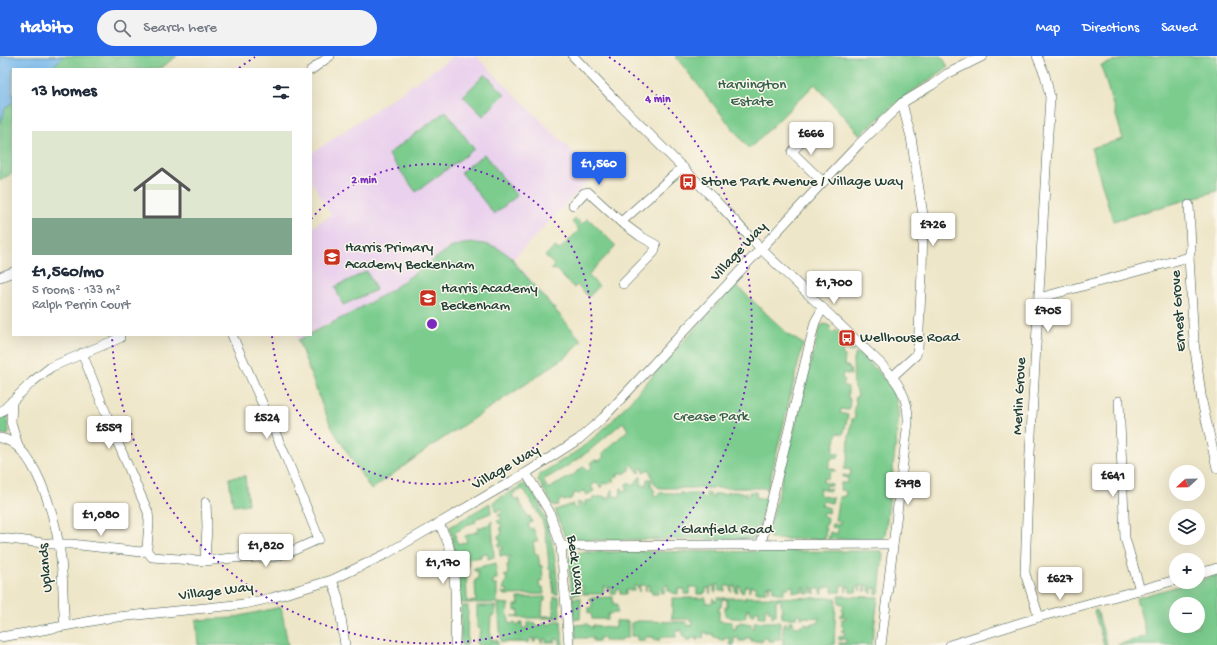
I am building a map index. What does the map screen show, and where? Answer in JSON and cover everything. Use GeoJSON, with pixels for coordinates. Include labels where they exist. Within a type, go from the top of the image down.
{"type":"FeatureCollection","features":[{"type":"Feature","properties":{"kind":"street"},"geometry":{"type":"LineString","coordinates":[[312,69],[330,56]]}},
{"type":"Feature","properties":{"kind":"street"},"geometry":{"type":"LineString","coordinates":[[573,56],[683,167],[761,249],[893,376],[904,394],[908,417],[881,645]]}},
{"type":"Feature","properties":{"kind":"street","name":"Village Way"},"geometry":{"type":"LineString","coordinates":[[0,637],[122,616],[245,604],[332,580],[386,554],[526,473],[579,439],[600,422],[823,182],[859,144],[902,103],[947,74],[983,56]]}},
{"type":"Feature","properties":{"kind":"street","name":"Merlin Grove"},"geometry":{"type":"LineString","coordinates":[[1036,56],[1045,75],[1050,97],[1028,488],[1025,573],[1039,617]]}},
{"type":"Feature","properties":{"kind":"street"},"geometry":{"type":"LineString","coordinates":[[893,376],[916,355],[918,348],[922,273],[923,215],[911,137],[902,103]]}},
{"type":"Feature","properties":{"kind":"street"},"geometry":{"type":"LineString","coordinates":[[813,129],[792,152],[823,182]]}},
{"type":"Feature","properties":{"kind":"street"},"geometry":{"type":"LineString","coordinates":[[621,222],[683,167]]}},
{"type":"Feature","properties":{"kind":"street"},"geometry":{"type":"LineString","coordinates":[[573,205],[588,192],[621,222],[640,236],[656,245],[654,252],[623,284]]}},
{"type":"Feature","properties":{"kind":"street"},"geometry":{"type":"LineString","coordinates":[[1189,205],[1191,248],[1189,257]]}},
{"type":"Feature","properties":{"kind":"street","name":"Ernest Grove"},"geometry":{"type":"LineString","coordinates":[[1039,298],[1189,257],[1194,342],[1199,380],[1202,402],[1217,468]]}},
{"type":"Feature","properties":{"kind":"street"},"geometry":{"type":"LineString","coordinates":[[0,277],[12,272]]}},
{"type":"Feature","properties":{"kind":"street"},"geometry":{"type":"LineString","coordinates":[[760,544],[815,322],[823,308]]}},
{"type":"Feature","properties":{"kind":"street"},"geometry":{"type":"LineString","coordinates":[[146,550],[152,557],[205,561],[232,558],[259,558],[273,557],[290,552],[319,539],[286,457],[232,336]]}},
{"type":"Feature","properties":{"kind":"street"},"geometry":{"type":"LineString","coordinates":[[0,413],[32,382],[51,367],[120,338]]}},
{"type":"Feature","properties":{"kind":"street"},"geometry":{"type":"LineString","coordinates":[[82,353],[117,441],[148,512],[149,522],[146,550]]}},
{"type":"Feature","properties":{"kind":"street","name":"Uplands"},"geometry":{"type":"LineString","coordinates":[[12,401],[11,422],[18,446]]}},
{"type":"Feature","properties":{"kind":"street"},"geometry":{"type":"LineString","coordinates":[[1119,401],[1125,538],[1140,590]]}},
{"type":"Feature","properties":{"kind":"street","name":"Uplands"},"geometry":{"type":"LineString","coordinates":[[0,438],[10,441],[18,446],[29,459],[44,491],[59,544],[62,564],[63,611],[65,625]]}},
{"type":"Feature","properties":{"kind":"street","name":"Beck Way"},"geometry":{"type":"LineString","coordinates":[[526,473],[549,511],[560,546],[570,645]]}},
{"type":"Feature","properties":{"kind":"street"},"geometry":{"type":"LineString","coordinates":[[205,561],[207,527],[206,502]]}},
{"type":"Feature","properties":{"kind":"street"},"geometry":{"type":"LineString","coordinates":[[439,523],[448,544],[452,567],[455,605],[455,645]]}},
{"type":"Feature","properties":{"kind":"street"},"geometry":{"type":"LineString","coordinates":[[0,538],[141,552],[146,550]]}},
{"type":"Feature","properties":{"kind":"street","name":"Glanfield Road"},"geometry":{"type":"LineString","coordinates":[[560,546],[893,544]]}},
{"type":"Feature","properties":{"kind":"street"},"geometry":{"type":"LineString","coordinates":[[1205,572],[1217,568]]}},
{"type":"Feature","properties":{"kind":"street"},"geometry":{"type":"LineString","coordinates":[[332,580],[338,597],[345,645]]}},
{"type":"Feature","properties":{"kind":"street"},"geometry":{"type":"LineString","coordinates":[[950,645],[1039,617],[1169,582]]}},
{"type":"Feature","properties":{"kind":"shaded area","name":"Harris Academy Beckenham"},"geometry":{"type":"Polygon","coordinates":[[[454,56],[476,56],[595,174],[513,259],[582,341],[568,355],[433,445],[371,490],[332,428],[296,336],[312,336],[312,227],[331,215],[312,182],[312,153],[454,56]]]}},
{"type":"Feature","properties":{"kind":"green space"},"geometry":{"type":"Polygon","coordinates":[[[0,56],[177,56],[160,68],[12,68],[12,173],[0,181],[0,56]]]}},
{"type":"Feature","properties":{"kind":"green space","name":"Harvington Estate"},"geometry":{"type":"Polygon","coordinates":[[[675,56],[942,56],[948,67],[900,100],[860,135],[815,84],[749,149],[675,56]]]}},
{"type":"Feature","properties":{"kind":"green space"},"geometry":{"type":"Polygon","coordinates":[[[1134,56],[1217,56],[1217,191],[1113,221],[1091,148],[1123,139],[1101,65],[1134,56]]]}},
{"type":"Feature","properties":{"kind":"green space"},"geometry":{"type":"Polygon","coordinates":[[[485,74],[505,94],[483,116],[463,96],[485,74]]]}},
{"type":"Feature","properties":{"kind":"green space"},"geometry":{"type":"Polygon","coordinates":[[[446,111],[474,149],[416,192],[388,154],[446,111]]]}},
{"type":"Feature","properties":{"kind":"green space"},"geometry":{"type":"Polygon","coordinates":[[[484,154],[517,196],[494,214],[461,172],[484,154]]]}},
{"type":"Feature","properties":{"kind":"green space"},"geometry":{"type":"Polygon","coordinates":[[[588,218],[616,246],[588,275],[599,286],[589,297],[577,285],[574,288],[555,269],[551,269],[554,265],[545,256],[555,247],[559,250],[579,230],[572,222],[576,219],[582,224],[588,218]]]}},
{"type":"Feature","properties":{"kind":"green space"},"geometry":{"type":"Polygon","coordinates":[[[463,244],[486,244],[504,252],[513,259],[513,261],[582,341],[568,355],[433,445],[371,490],[332,428],[298,340],[306,336],[312,336],[312,333],[350,314],[391,290],[450,248],[463,244]]]}},
{"type":"Feature","properties":{"kind":"green space"},"geometry":{"type":"Polygon","coordinates":[[[367,271],[376,290],[343,305],[335,287],[367,271]]]}},
{"type":"Feature","properties":{"kind":"green space","name":"Crease Park"},"geometry":{"type":"Polygon","coordinates":[[[735,284],[789,335],[803,344],[768,488],[660,488],[654,483],[649,469],[643,472],[643,468],[640,468],[639,473],[632,464],[629,467],[631,469],[624,474],[622,472],[617,475],[618,477],[614,477],[614,482],[612,480],[608,484],[603,483],[601,488],[596,483],[591,486],[594,491],[587,495],[584,490],[580,494],[574,493],[571,499],[564,501],[561,499],[557,506],[554,507],[538,480],[539,475],[580,449],[611,422],[735,284]],[[623,422],[589,451],[566,467],[543,480],[548,489],[573,475],[584,466],[587,471],[592,467],[590,463],[595,460],[599,461],[604,457],[602,454],[628,430],[623,422]]]}},
{"type":"Feature","properties":{"kind":"green space"},"geometry":{"type":"Polygon","coordinates":[[[826,324],[831,327],[829,329],[833,333],[836,330],[855,349],[853,352],[843,350],[842,353],[845,356],[844,365],[849,367],[851,375],[843,373],[842,378],[845,380],[843,385],[848,387],[848,398],[850,399],[849,409],[841,409],[840,413],[848,415],[843,434],[837,433],[833,452],[839,453],[838,458],[832,457],[828,467],[836,470],[831,471],[828,479],[824,478],[823,482],[832,484],[832,486],[826,485],[825,488],[831,489],[830,491],[820,489],[819,493],[822,496],[833,498],[832,503],[823,501],[821,505],[829,508],[828,513],[823,512],[822,515],[828,518],[824,529],[826,529],[825,539],[771,539],[768,535],[819,330],[822,325],[826,324]]]}},
{"type":"Feature","properties":{"kind":"green space"},"geometry":{"type":"Polygon","coordinates":[[[856,353],[860,354],[883,377],[889,385],[897,402],[898,425],[885,536],[877,539],[828,539],[830,532],[837,534],[838,528],[831,527],[832,524],[840,524],[840,521],[835,520],[839,497],[845,496],[846,491],[840,490],[841,483],[847,483],[848,478],[843,477],[843,475],[850,476],[851,470],[844,469],[848,458],[849,434],[852,419],[855,418],[855,397],[858,396],[856,388],[854,388],[853,360],[856,353]]]}},
{"type":"Feature","properties":{"kind":"green space"},"geometry":{"type":"Polygon","coordinates":[[[3,415],[7,416],[8,435],[0,434],[0,418],[3,415]]]}},
{"type":"Feature","properties":{"kind":"green space"},"geometry":{"type":"Polygon","coordinates":[[[245,476],[248,504],[233,506],[229,478],[245,476]]]}},
{"type":"Feature","properties":{"kind":"green space"},"geometry":{"type":"Polygon","coordinates":[[[641,476],[641,485],[646,485],[647,479],[651,479],[651,485],[655,492],[653,494],[656,496],[660,493],[683,493],[701,494],[701,497],[706,498],[706,493],[710,493],[710,497],[714,497],[714,494],[727,494],[727,492],[742,492],[746,493],[746,496],[749,496],[749,492],[756,492],[757,498],[766,498],[756,537],[752,539],[574,540],[567,539],[565,537],[555,510],[573,504],[573,508],[577,509],[577,503],[582,502],[582,505],[585,505],[585,501],[592,500],[593,498],[604,496],[604,498],[610,498],[611,490],[613,490],[613,496],[620,497],[621,488],[623,491],[627,490],[626,484],[635,484],[641,476]]]}},
{"type":"Feature","properties":{"kind":"green space"},"geometry":{"type":"Polygon","coordinates":[[[525,484],[536,499],[548,526],[555,560],[558,594],[554,594],[551,569],[549,569],[546,540],[541,518],[523,489],[512,494],[515,500],[518,499],[528,517],[530,516],[532,522],[528,524],[530,529],[533,528],[538,541],[533,542],[535,554],[538,554],[540,566],[542,566],[543,581],[539,582],[540,587],[543,587],[544,594],[505,595],[502,593],[507,593],[508,590],[503,589],[507,578],[504,576],[508,575],[507,565],[509,565],[508,559],[510,556],[500,556],[500,550],[503,549],[502,546],[499,547],[498,544],[501,543],[498,536],[502,534],[500,527],[502,526],[501,523],[499,524],[497,521],[502,519],[501,516],[499,517],[498,515],[503,512],[501,509],[496,512],[496,506],[493,502],[525,484]]]}},
{"type":"Feature","properties":{"kind":"green space"},"geometry":{"type":"Polygon","coordinates":[[[490,503],[491,513],[475,519],[476,522],[466,525],[454,533],[458,544],[467,542],[465,536],[478,531],[478,528],[490,524],[492,521],[494,557],[488,559],[488,553],[481,554],[481,557],[468,559],[468,567],[459,569],[450,527],[490,503]]]}},
{"type":"Feature","properties":{"kind":"green space"},"geometry":{"type":"Polygon","coordinates":[[[881,551],[883,553],[879,593],[876,594],[876,588],[872,588],[872,594],[869,591],[869,585],[866,585],[866,591],[864,591],[864,585],[861,586],[860,591],[860,586],[857,586],[856,592],[850,592],[850,587],[847,587],[846,592],[846,585],[841,585],[840,592],[832,592],[832,586],[828,586],[828,588],[823,588],[823,593],[821,593],[821,589],[815,589],[815,594],[813,593],[813,587],[811,587],[811,593],[805,593],[805,587],[802,587],[802,593],[793,592],[793,586],[790,586],[789,588],[784,588],[784,593],[776,593],[776,591],[773,591],[773,585],[766,586],[766,592],[756,592],[756,587],[751,586],[749,592],[749,586],[745,586],[743,593],[741,592],[740,586],[738,586],[737,592],[735,592],[735,586],[732,586],[731,592],[730,586],[725,586],[725,591],[719,591],[719,585],[716,585],[716,592],[714,592],[714,586],[711,586],[710,594],[709,588],[706,588],[706,592],[704,592],[704,594],[697,594],[697,587],[690,587],[690,594],[684,594],[684,589],[678,589],[678,594],[668,591],[668,585],[665,585],[664,593],[661,593],[661,589],[659,588],[658,594],[652,594],[652,591],[649,591],[649,585],[646,586],[646,591],[645,585],[640,585],[639,592],[638,586],[634,586],[634,590],[626,590],[626,594],[620,594],[620,590],[617,589],[614,594],[611,594],[612,588],[609,587],[607,592],[607,587],[604,586],[603,594],[583,594],[583,586],[580,586],[580,594],[572,595],[569,559],[572,553],[585,552],[881,551]]]}},
{"type":"Feature","properties":{"kind":"green space"},"geometry":{"type":"Polygon","coordinates":[[[496,563],[497,579],[493,580],[493,585],[497,585],[497,603],[461,603],[459,572],[466,570],[467,602],[476,601],[475,580],[478,579],[478,571],[474,571],[474,568],[496,563]]]}},
{"type":"Feature","properties":{"kind":"green space"},"geometry":{"type":"Polygon","coordinates":[[[1217,575],[1217,645],[1117,645],[1147,636],[1136,598],[1169,589],[1205,589],[1205,579],[1217,575]]]}},
{"type":"Feature","properties":{"kind":"green space"},"geometry":{"type":"Polygon","coordinates":[[[839,596],[878,597],[872,645],[839,645],[839,643],[846,643],[846,639],[839,640],[839,637],[845,634],[844,631],[841,631],[844,628],[841,625],[843,622],[841,620],[846,618],[845,616],[841,617],[844,612],[841,609],[844,606],[842,603],[839,604],[839,596]]]}},
{"type":"Feature","properties":{"kind":"green space"},"geometry":{"type":"Polygon","coordinates":[[[545,597],[545,601],[543,601],[542,616],[554,616],[554,597],[559,597],[560,618],[518,618],[512,616],[519,616],[519,610],[515,611],[515,605],[519,605],[518,598],[545,597]]]}},
{"type":"Feature","properties":{"kind":"green space"},"geometry":{"type":"Polygon","coordinates":[[[613,597],[613,604],[617,604],[617,613],[608,614],[608,619],[592,619],[591,613],[588,613],[588,608],[592,608],[592,601],[589,600],[589,598],[613,597]]]}},
{"type":"Feature","properties":{"kind":"green space"},"geometry":{"type":"Polygon","coordinates":[[[745,597],[836,598],[834,645],[783,645],[783,624],[786,622],[786,626],[789,626],[789,621],[792,621],[793,626],[800,627],[801,624],[804,626],[806,624],[804,623],[811,626],[812,623],[818,623],[819,618],[801,618],[801,614],[797,614],[796,618],[782,618],[781,600],[776,600],[776,615],[774,617],[772,617],[772,611],[768,611],[768,607],[765,608],[765,617],[759,617],[759,611],[754,611],[754,615],[750,615],[750,609],[747,609],[745,618],[732,618],[725,615],[727,600],[722,599],[721,607],[719,607],[719,621],[732,622],[733,629],[736,629],[736,624],[739,624],[740,622],[751,624],[751,628],[754,628],[754,622],[779,622],[780,639],[774,639],[774,641],[768,641],[768,638],[763,638],[763,641],[751,641],[751,638],[745,638],[745,641],[739,641],[739,638],[734,638],[734,645],[730,645],[730,638],[719,640],[719,638],[713,637],[713,634],[707,634],[707,632],[704,632],[703,638],[698,637],[698,640],[696,640],[696,638],[691,638],[691,640],[686,640],[686,637],[683,637],[682,630],[680,629],[680,631],[676,631],[676,637],[660,637],[660,640],[654,640],[654,637],[645,637],[645,640],[637,640],[637,636],[631,636],[631,623],[637,621],[686,622],[687,625],[692,626],[692,621],[690,619],[672,619],[672,598],[706,598],[706,603],[712,603],[713,598],[714,601],[717,601],[718,598],[741,598],[745,600],[745,597]]]}},
{"type":"Feature","properties":{"kind":"green space"},"geometry":{"type":"Polygon","coordinates":[[[572,598],[581,598],[580,619],[574,619],[572,598]]]}},
{"type":"Feature","properties":{"kind":"green space"},"geometry":{"type":"Polygon","coordinates":[[[498,603],[509,604],[507,612],[510,624],[515,623],[517,626],[522,622],[522,628],[527,628],[527,623],[529,621],[535,623],[536,626],[547,622],[548,625],[556,621],[561,621],[563,645],[560,645],[560,639],[555,639],[555,642],[546,642],[546,639],[543,639],[543,642],[541,642],[540,639],[535,639],[535,642],[533,642],[533,638],[529,639],[529,642],[501,642],[498,603]]]}},
{"type":"Feature","properties":{"kind":"green space"},"geometry":{"type":"Polygon","coordinates":[[[461,606],[468,606],[467,645],[461,645],[461,606]]]}},
{"type":"Feature","properties":{"kind":"green space"},"geometry":{"type":"Polygon","coordinates":[[[477,606],[495,606],[495,616],[491,616],[490,634],[492,640],[497,640],[498,645],[477,645],[480,628],[477,628],[477,606]]]}},
{"type":"Feature","properties":{"kind":"green space"},"geometry":{"type":"Polygon","coordinates":[[[281,607],[288,645],[198,645],[196,620],[231,618],[281,607]]]}},
{"type":"Feature","properties":{"kind":"green space"},"geometry":{"type":"Polygon","coordinates":[[[1097,610],[1107,645],[1104,645],[1094,611],[1097,610]]]}},
{"type":"Feature","properties":{"kind":"green space"},"geometry":{"type":"Polygon","coordinates":[[[616,621],[628,621],[628,638],[622,638],[622,641],[604,641],[604,638],[599,638],[599,641],[593,641],[593,638],[576,638],[575,625],[587,624],[592,628],[593,625],[603,628],[605,626],[616,628],[616,621]]]}},
{"type":"Feature","properties":{"kind":"water"},"geometry":{"type":"Polygon","coordinates":[[[0,56],[64,56],[51,68],[12,68],[12,103],[5,108],[0,123],[0,56]]]}},
{"type":"Feature","properties":{"kind":"place","name":"Stone Park Avenue / Village Way"},"geometry":{"type":"Point","coordinates":[688,182]}},
{"type":"Feature","properties":{"kind":"place","name":"Harris Primary Academy Beckenham"},"geometry":{"type":"Point","coordinates":[332,257]}},
{"type":"Feature","properties":{"kind":"place","name":"Harris Academy Beckenham"},"geometry":{"type":"Point","coordinates":[428,298]}},
{"type":"Feature","properties":{"kind":"place","name":"Wellhouse Road"},"geometry":{"type":"Point","coordinates":[847,338]}}]}
